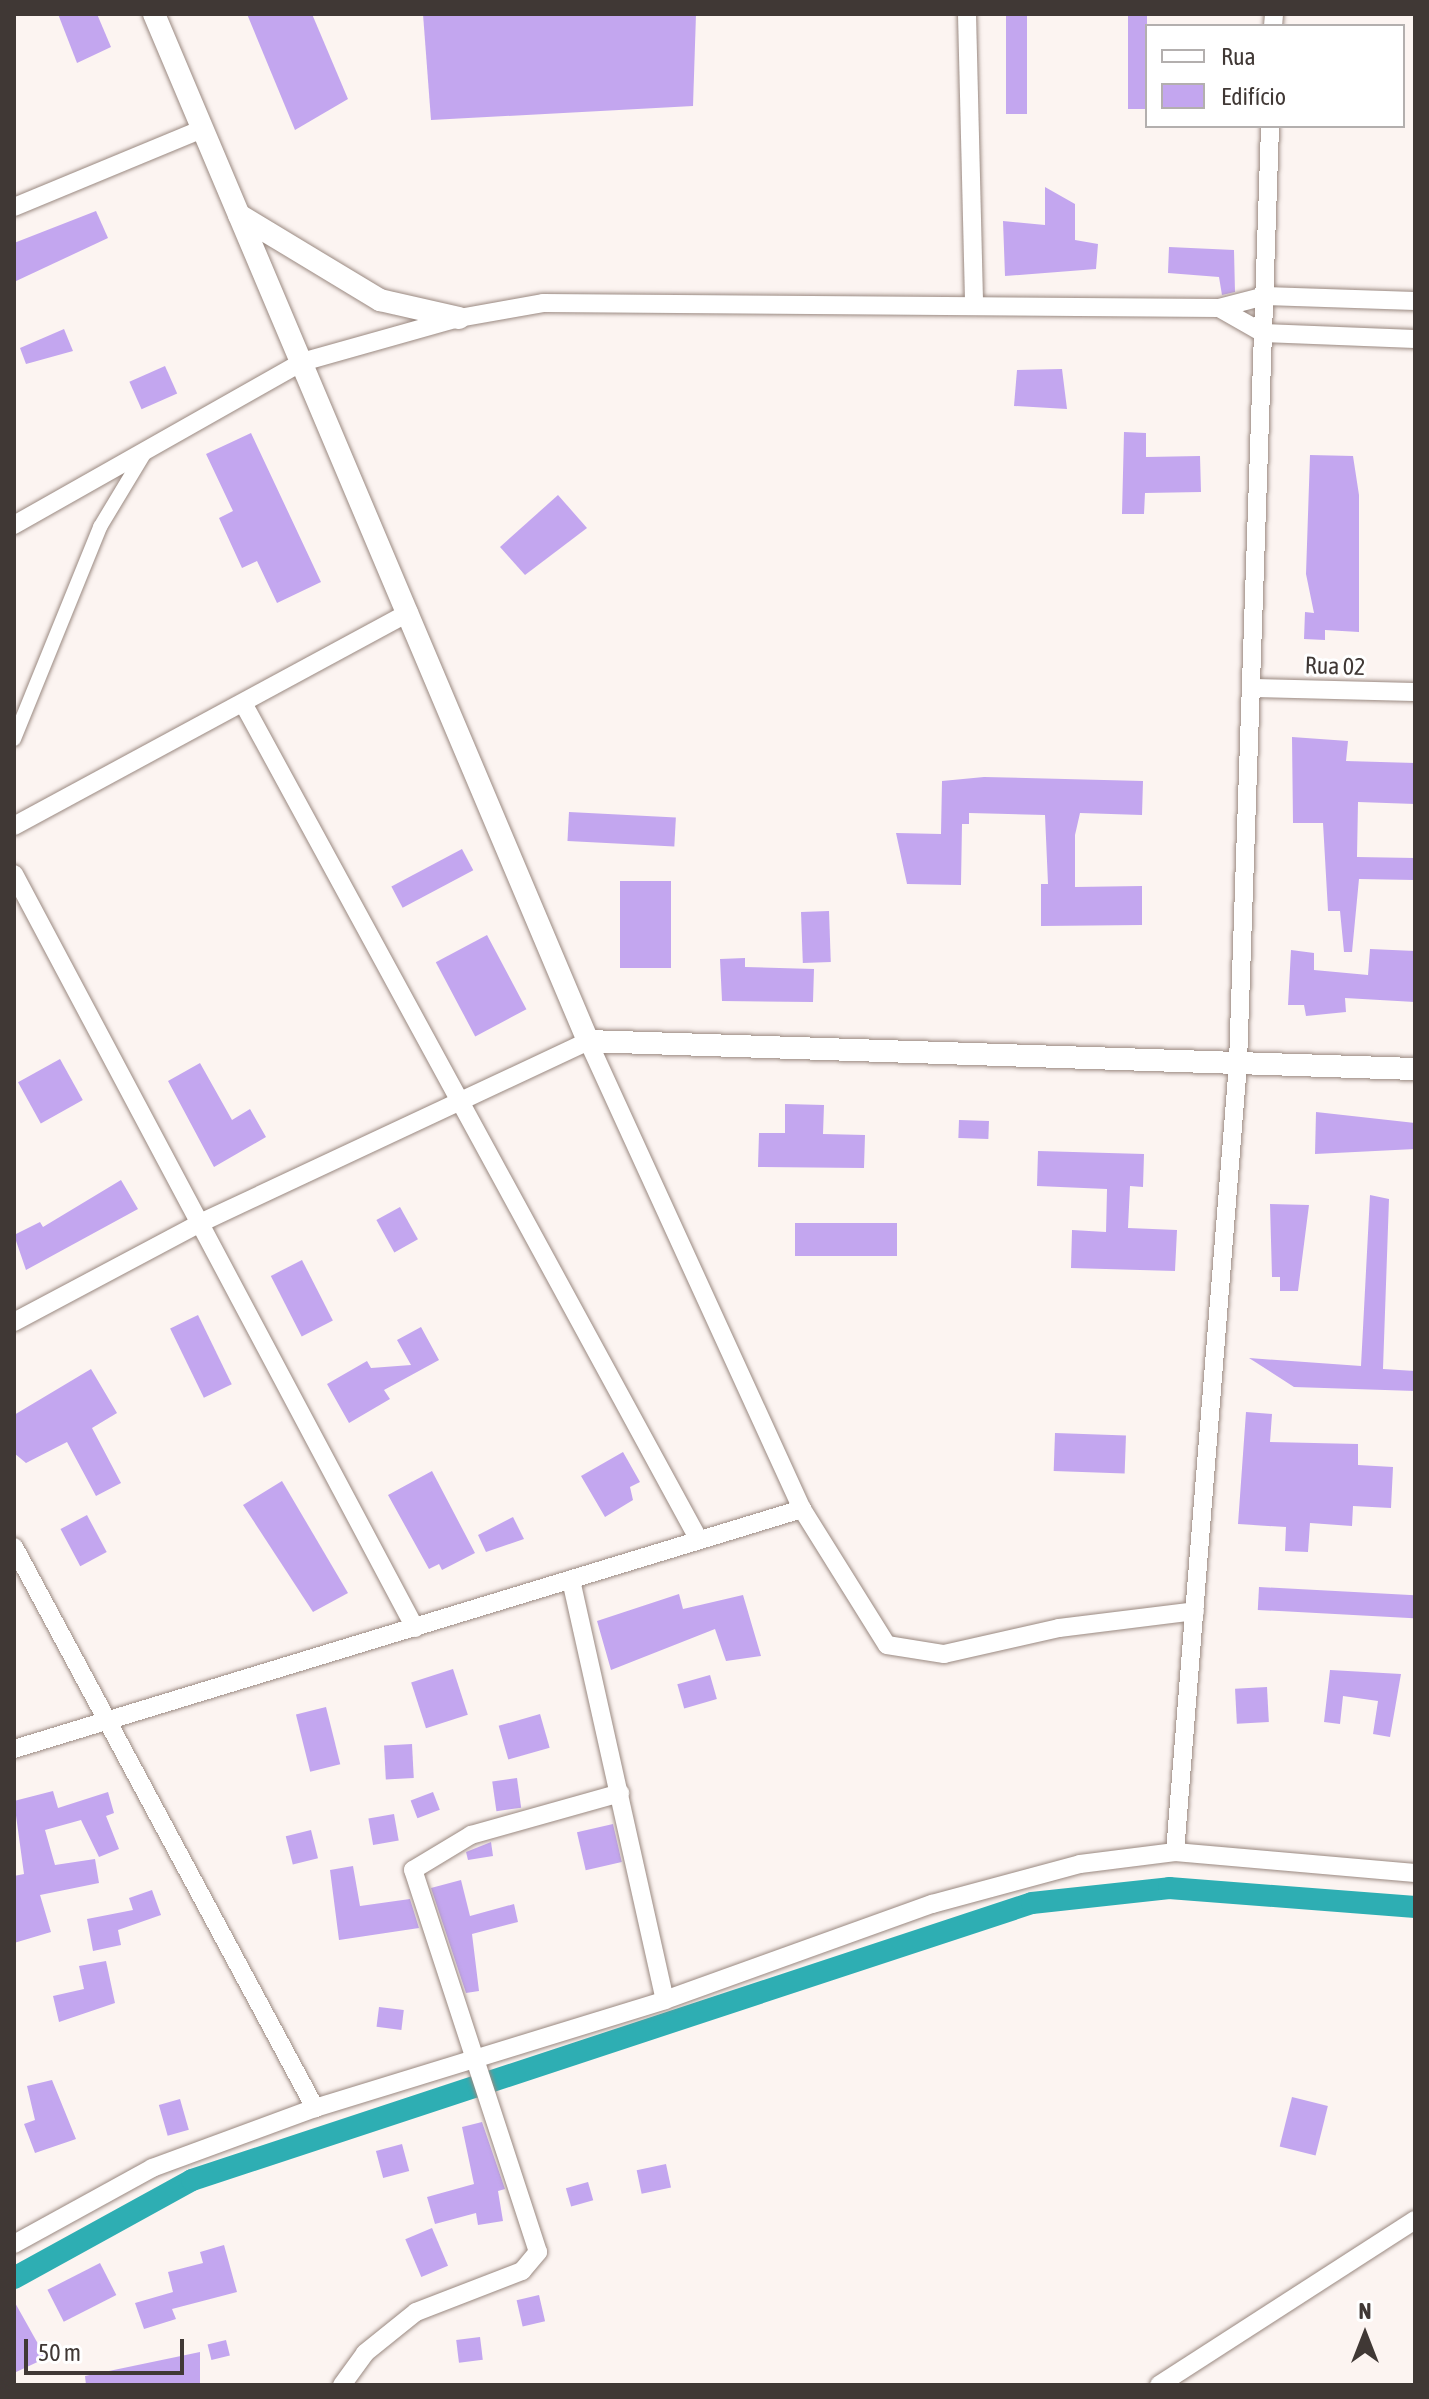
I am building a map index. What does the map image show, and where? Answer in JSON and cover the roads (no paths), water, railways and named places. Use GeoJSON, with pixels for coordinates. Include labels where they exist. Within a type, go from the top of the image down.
{"type":"FeatureCollection","features":[{"type":"Feature","properties":{"kind":"street"},"geometry":{"type":"LineString","coordinates":[[154,14],[588,1041],[802,1509],[872,1629],[899,1652],[944,1654],[1102,1621],[1195,1611]]}},
{"type":"Feature","properties":{"kind":"street"},"geometry":{"type":"LineString","coordinates":[[967,14],[974,305]]}},
{"type":"Feature","properties":{"kind":"street"},"geometry":{"type":"LineString","coordinates":[[1175,1852],[1238,1063],[1254,688],[1270,128]]}},
{"type":"Feature","properties":{"kind":"street"},"geometry":{"type":"LineString","coordinates":[[14,207],[202,129]]}},
{"type":"Feature","properties":{"kind":"street"},"geometry":{"type":"LineString","coordinates":[[239,215],[380,300],[459,318]]}},
{"type":"Feature","properties":{"kind":"street"},"geometry":{"type":"LineString","coordinates":[[14,525],[302,362],[459,318],[543,303],[620,301],[1219,308],[1265,296],[1415,301]]}},
{"type":"Feature","properties":{"kind":"street"},"geometry":{"type":"LineString","coordinates":[[1219,308],[1263,333],[1415,339]]}},
{"type":"Feature","properties":{"kind":"street"},"geometry":{"type":"LineString","coordinates":[[14,739],[100,527],[144,454]]}},
{"type":"Feature","properties":{"kind":"street"},"geometry":{"type":"LineString","coordinates":[[14,826],[409,612]]}},
{"type":"Feature","properties":{"kind":"street","name":"Rua 02"},"geometry":{"type":"LineString","coordinates":[[1254,688],[1415,692]]}},
{"type":"Feature","properties":{"kind":"street"},"geometry":{"type":"LineString","coordinates":[[243,703],[464,1100],[699,1540]]}},
{"type":"Feature","properties":{"kind":"street"},"geometry":{"type":"LineString","coordinates":[[14,874],[415,1628]]}},
{"type":"Feature","properties":{"kind":"street"},"geometry":{"type":"LineString","coordinates":[[14,1322],[198,1224],[588,1041],[1415,1069]]}},
{"type":"Feature","properties":{"kind":"street"},"geometry":{"type":"LineString","coordinates":[[14,1749],[802,1509]]}},
{"type":"Feature","properties":{"kind":"street"},"geometry":{"type":"LineString","coordinates":[[14,1547],[315,2108]]}},
{"type":"Feature","properties":{"kind":"street"},"geometry":{"type":"LineString","coordinates":[[571,1580],[665,2000]]}},
{"type":"Feature","properties":{"kind":"street"},"geometry":{"type":"LineString","coordinates":[[342,2385],[365,2353],[416,2312],[535,2260],[537,2240],[413,1870],[471,1835],[620,1793]]}},
{"type":"Feature","properties":{"kind":"street"},"geometry":{"type":"LineString","coordinates":[[14,2244],[152,2168],[315,2108],[665,2000],[932,1904],[1080,1864],[1175,1852],[1415,1873]]}},
{"type":"Feature","properties":{"kind":"street"},"geometry":{"type":"LineString","coordinates":[[1159,2385],[1415,2220]]}},
{"type":"Feature","properties":{"kind":"waterway"},"geometry":{"type":"LineString","coordinates":[[14,2278],[192,2180],[1032,1903],[1169,1888],[1415,1907]]}}]}
